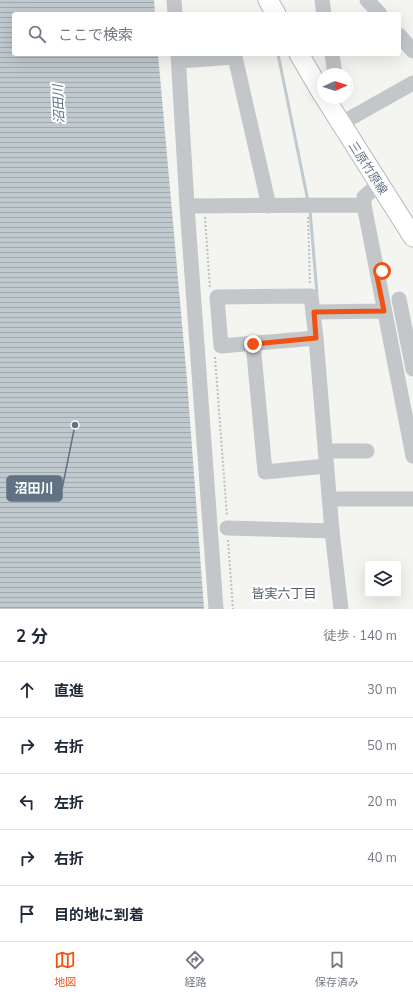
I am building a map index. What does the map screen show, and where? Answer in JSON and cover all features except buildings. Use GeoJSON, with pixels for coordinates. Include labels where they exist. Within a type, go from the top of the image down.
{"type":"FeatureCollection","features":[{"type":"Feature","properties":{"kind":"main road"},"geometry":{"type":"LineString","coordinates":[[268,0],[275,12]]}},
{"type":"Feature","properties":{"kind":"main road"},"geometry":{"type":"LineString","coordinates":[[300,56],[317,84]]}},
{"type":"Feature","properties":{"kind":"main road","name":"三原竹原線"},"geometry":{"type":"LineString","coordinates":[[328,104],[413,237]]}},
{"type":"Feature","properties":{"kind":"street"},"geometry":{"type":"LineString","coordinates":[[174,0],[175,12]]}},
{"type":"Feature","properties":{"kind":"street"},"geometry":{"type":"LineString","coordinates":[[322,0],[324,12]]}},
{"type":"Feature","properties":{"kind":"street"},"geometry":{"type":"LineString","coordinates":[[368,0],[378,12]]}},
{"type":"Feature","properties":{"kind":"street"},"geometry":{"type":"LineString","coordinates":[[401,37],[413,51]]}},
{"type":"Feature","properties":{"kind":"street"},"geometry":{"type":"LineString","coordinates":[[332,56],[334,68]]}},
{"type":"Feature","properties":{"kind":"street"},"geometry":{"type":"LineString","coordinates":[[216,609],[187,206],[178,58],[235,57],[269,206]]}},
{"type":"Feature","properties":{"kind":"street"},"geometry":{"type":"LineString","coordinates":[[340,124],[413,83]]}},
{"type":"Feature","properties":{"kind":"street"},"geometry":{"type":"LineString","coordinates":[[379,184],[364,197],[364,205],[376,271],[396,302],[413,369]]}},
{"type":"Feature","properties":{"kind":"street"},"geometry":{"type":"LineString","coordinates":[[187,206],[364,205]]}},
{"type":"Feature","properties":{"kind":"street"},"geometry":{"type":"LineString","coordinates":[[316,338],[221,346],[217,297],[311,296],[314,312],[332,531],[341,609]]}},
{"type":"Feature","properties":{"kind":"street"},"geometry":{"type":"LineString","coordinates":[[314,312],[396,302]]}},
{"type":"Feature","properties":{"kind":"street"},"geometry":{"type":"LineString","coordinates":[[396,302],[413,456]]}},
{"type":"Feature","properties":{"kind":"street"},"geometry":{"type":"LineString","coordinates":[[253,344],[265,472],[326,466]]}},
{"type":"Feature","properties":{"kind":"street"},"geometry":{"type":"LineString","coordinates":[[325,451],[367,451]]}},
{"type":"Feature","properties":{"kind":"street"},"geometry":{"type":"LineString","coordinates":[[329,499],[413,499]]}},
{"type":"Feature","properties":{"kind":"street"},"geometry":{"type":"LineString","coordinates":[[228,528],[332,531]]}},
{"type":"Feature","properties":{"kind":"path"},"geometry":{"type":"LineString","coordinates":[[308,205],[311,296]]}},
{"type":"Feature","properties":{"kind":"path"},"geometry":{"type":"LineString","coordinates":[[204,206],[210,292]]}},
{"type":"Feature","properties":{"kind":"path"},"geometry":{"type":"LineString","coordinates":[[215,355],[233,609]]}},
{"type":"Feature","properties":{"kind":"water"},"geometry":{"type":"Polygon","coordinates":[[[0,0],[154,0],[155,12],[12,12],[12,56],[158,56],[187,380],[204,609],[0,609],[0,0]]]}},
{"type":"Feature","properties":{"kind":"waterway"},"geometry":{"type":"LineString","coordinates":[[278,56],[308,201]]}},
{"type":"Feature","properties":{"kind":"waterway"},"geometry":{"type":"LineString","coordinates":[[310,210],[317,294]]}},
{"type":"Feature","properties":{"kind":"place","name":"沼田川"},"geometry":{"type":"Point","coordinates":[75,425]}},
{"type":"Feature","properties":{"kind":"district","name":"皆実六丁目"},"geometry":{"type":"Point","coordinates":[284,593]}},
{"type":"Feature","properties":{"kind":"route"},"geometry":{"type":"LineString","coordinates":[[253,344],[316,338],[314,312],[384,311],[376,271],[382,271]]}}]}
